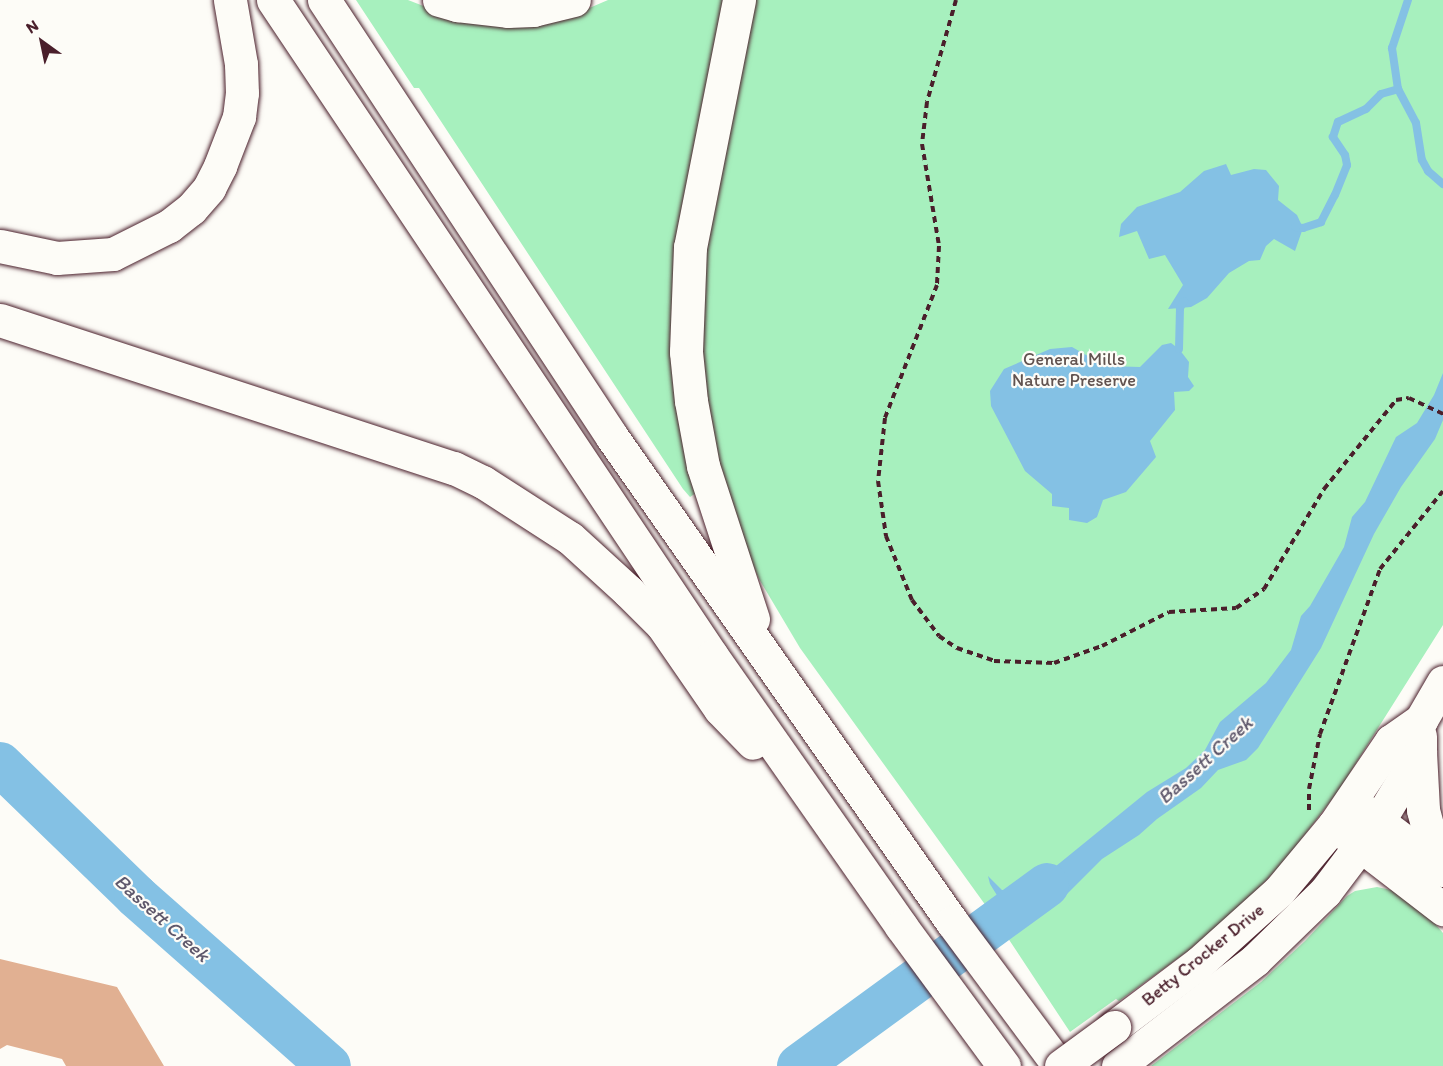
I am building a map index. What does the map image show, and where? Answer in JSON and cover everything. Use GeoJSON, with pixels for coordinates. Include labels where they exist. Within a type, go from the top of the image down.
{"type":"FeatureCollection","features":[{"type":"Feature","properties":{"kind":"main road"},"geometry":{"type":"LineString","coordinates":[[0,246],[57,258],[113,254],[169,226],[191,209],[209,188],[239,117],[242,93],[241,64],[230,0]]}},
{"type":"Feature","properties":{"kind":"main road"},"geometry":{"type":"LineString","coordinates":[[273,0],[712,656],[996,1058]]}},
{"type":"Feature","properties":{"kind":"main road"},"geometry":{"type":"LineString","coordinates":[[324,0],[612,436],[952,922],[1060,1066]]}},
{"type":"Feature","properties":{"kind":"main road"},"geometry":{"type":"LineString","coordinates":[[439,0],[458,6],[508,11],[533,10],[574,0]]}},
{"type":"Feature","properties":{"kind":"main road"},"geometry":{"type":"LineString","coordinates":[[740,0],[690,247],[686,352],[690,401],[703,466],[765,652]]}},
{"type":"Feature","properties":{"kind":"main road"},"geometry":{"type":"LineString","coordinates":[[0,320],[454,468],[499,491],[570,538],[653,616],[684,655],[720,709],[818,808]]}},
{"type":"Feature","properties":{"kind":"main road","name":"Betty Crocker Drive"},"geometry":{"type":"LineString","coordinates":[[1060,1066],[1114,1027],[1239,929],[1279,891],[1334,811],[1391,741],[1421,720],[1443,681]]}},
{"type":"Feature","properties":{"kind":"main road","name":"Betty Crocker Drive"},"geometry":{"type":"LineString","coordinates":[[1126,1060],[1217,991],[1280,937],[1324,892],[1370,834],[1420,752],[1421,720]]}},
{"type":"Feature","properties":{"kind":"main road"},"geometry":{"type":"LineString","coordinates":[[1420,752],[1423,810],[1441,868]]}},
{"type":"Feature","properties":{"kind":"main road"},"geometry":{"type":"LineString","coordinates":[[1334,811],[1370,834],[1441,868]]}},
{"type":"Feature","properties":{"kind":"main road"},"geometry":{"type":"LineString","coordinates":[[1370,834],[1443,909]]}},
{"type":"Feature","properties":{"kind":"main road"},"geometry":{"type":"LineString","coordinates":[[1000,987],[1074,1066]]}},
{"type":"Feature","properties":{"kind":"path"},"geometry":{"type":"LineString","coordinates":[[956,0],[927,102],[922,144],[939,246],[937,285],[885,418],[878,481],[886,536],[912,600],[939,636],[957,648],[994,661],[1054,663],[1102,646],[1169,612],[1236,608],[1264,589],[1324,489],[1396,400],[1409,398],[1443,414]]}},
{"type":"Feature","properties":{"kind":"path"},"geometry":{"type":"LineString","coordinates":[[1334,811],[1311,816],[1308,797],[1320,734],[1380,569],[1443,491]]}},
{"type":"Feature","properties":{"kind":"green space"},"geometry":{"type":"Polygon","coordinates":[[[356,0],[408,0],[426,7],[580,12],[608,0],[730,0],[689,196],[699,491],[690,497],[683,489],[419,88],[414,88],[356,0]]]}},
{"type":"Feature","properties":{"kind":"green space","name":"General Mills Nature Preserve"},"geometry":{"type":"Polygon","coordinates":[[[753,0],[1443,0],[1443,625],[1339,790],[1287,858],[1251,897],[1188,951],[1119,1001],[1116,999],[1070,1032],[994,917],[800,648],[759,579],[733,522],[701,386],[701,264],[753,0]]]}},
{"type":"Feature","properties":{"kind":"green space"},"geometry":{"type":"Polygon","coordinates":[[[1377,887],[1396,891],[1425,912],[1443,933],[1443,1066],[1151,1066],[1261,982],[1305,941],[1347,896],[1355,891],[1377,887]]]}},
{"type":"Feature","properties":{"kind":"water"},"geometry":{"type":"Polygon","coordinates":[[[1226,164],[1231,175],[1254,169],[1266,170],[1279,186],[1278,200],[1297,215],[1303,228],[1295,251],[1274,239],[1266,246],[1260,260],[1249,261],[1229,273],[1207,298],[1191,307],[1168,309],[1183,285],[1165,255],[1149,259],[1137,231],[1119,237],[1121,224],[1137,207],[1180,192],[1204,171],[1226,164]]]}},
{"type":"Feature","properties":{"kind":"water"},"geometry":{"type":"Polygon","coordinates":[[[1171,343],[1189,362],[1188,377],[1194,386],[1189,391],[1174,392],[1175,410],[1150,441],[1156,457],[1126,492],[1103,500],[1097,517],[1087,523],[1069,520],[1069,508],[1052,506],[1052,494],[1025,471],[991,406],[990,391],[1004,369],[1050,349],[1072,347],[1095,360],[1105,362],[1108,366],[1140,367],[1162,345],[1171,343]]]}},
{"type":"Feature","properties":{"kind":"water"},"geometry":{"type":"Polygon","coordinates":[[[1443,373],[1443,420],[1435,439],[1401,487],[1374,534],[1321,648],[1258,748],[1246,760],[1218,770],[1201,788],[1157,819],[1139,835],[1102,859],[1060,901],[1051,901],[1041,911],[1022,919],[1017,927],[1006,927],[993,909],[998,897],[988,876],[1002,890],[1013,891],[1029,888],[1147,792],[1186,768],[1205,750],[1220,722],[1266,683],[1291,650],[1301,616],[1310,606],[1344,547],[1352,517],[1365,502],[1396,437],[1417,423],[1434,395],[1443,373]]]}},
{"type":"Feature","properties":{"kind":"building"},"geometry":{"type":"Polygon","coordinates":[[[0,959],[117,987],[164,1066],[66,1066],[62,1059],[7,1045],[0,1049],[0,959]]]}},
{"type":"Feature","properties":{"kind":"waterway"},"geometry":{"type":"LineString","coordinates":[[1408,0],[1392,48],[1398,89],[1416,123],[1422,160],[1428,171],[1443,184]]}},
{"type":"Feature","properties":{"kind":"waterway"},"geometry":{"type":"LineString","coordinates":[[1295,227],[1303,228],[1321,222],[1335,195],[1347,165],[1345,155],[1333,137],[1338,122],[1366,109],[1381,94],[1398,89]]}},
{"type":"Feature","properties":{"kind":"waterway"},"geometry":{"type":"LineString","coordinates":[[1179,349],[1180,308],[1184,301]]}},
{"type":"Feature","properties":{"kind":"waterway","name":"Bassett Creek"},"geometry":{"type":"LineString","coordinates":[[0,764],[136,896],[329,1066]]}},
{"type":"Feature","properties":{"kind":"waterway","name":"Bassett Creek"},"geometry":{"type":"LineString","coordinates":[[799,1066],[1047,885]]}}]}
